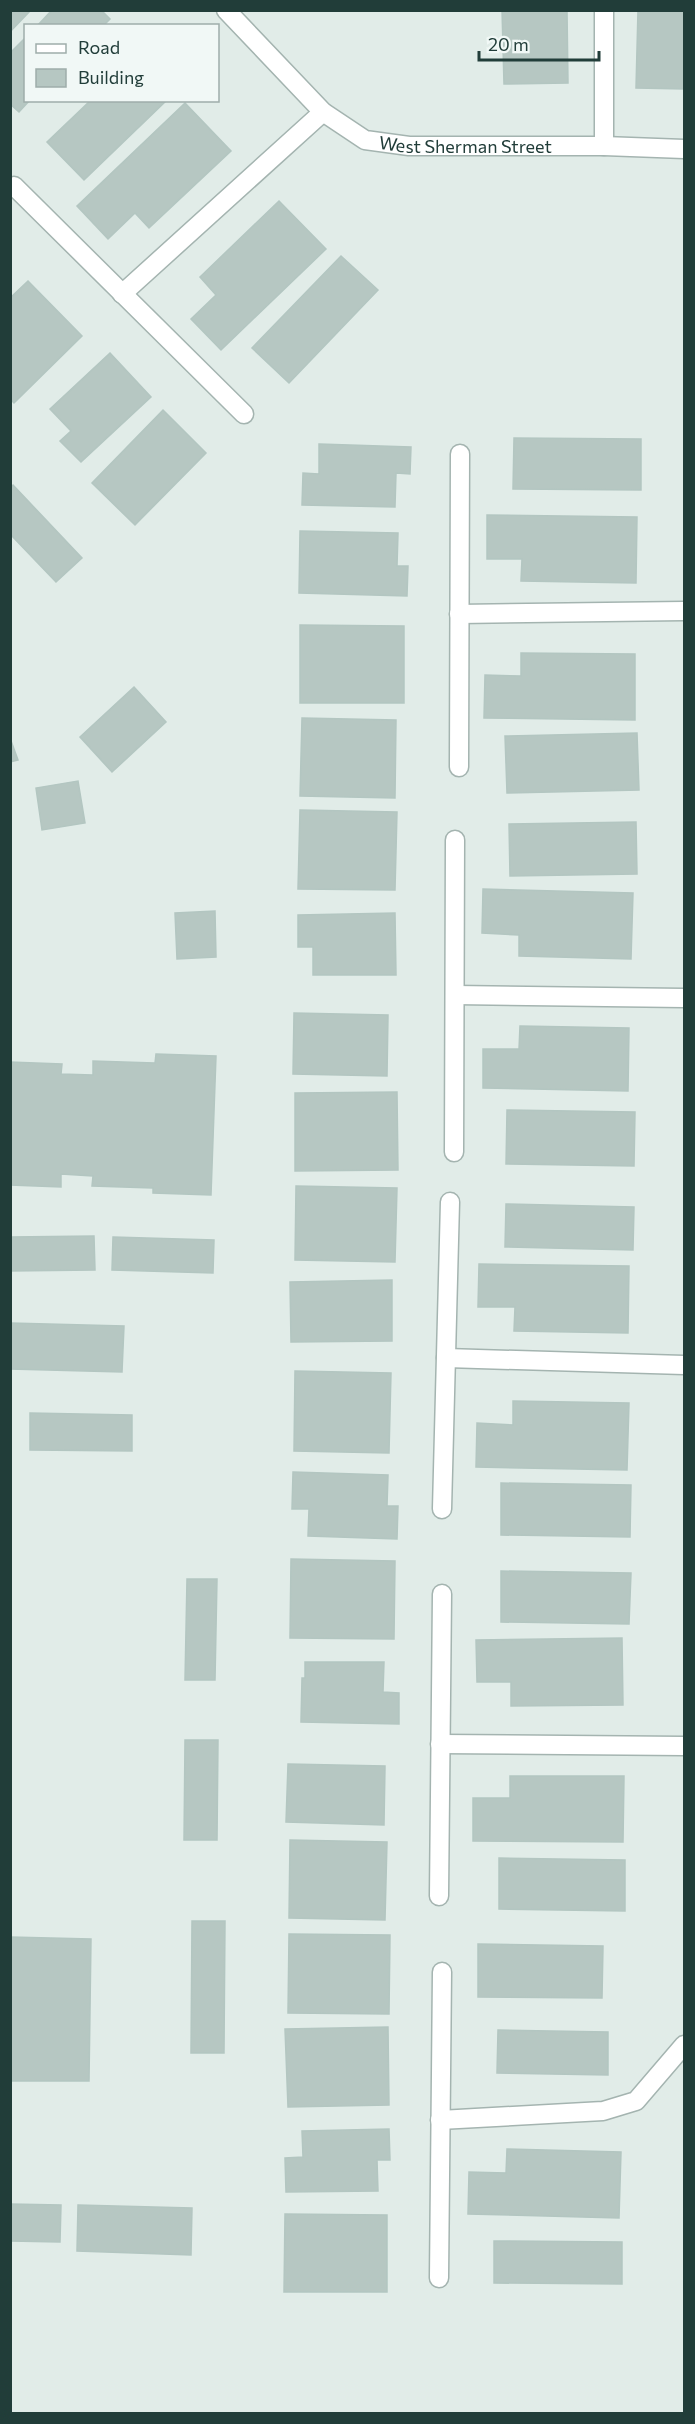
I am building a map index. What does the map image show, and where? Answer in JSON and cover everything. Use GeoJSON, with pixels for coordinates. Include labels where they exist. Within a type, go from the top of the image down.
{"type":"FeatureCollection","features":[{"type":"Feature","properties":{"kind":"street","name":"West Sherman Street"},"geometry":{"type":"LineString","coordinates":[[226,10],[323,112],[365,140],[409,146],[604,146],[684,149]]}},
{"type":"Feature","properties":{"kind":"street"},"geometry":{"type":"LineString","coordinates":[[604,10],[604,146]]}},
{"type":"Feature","properties":{"kind":"street"},"geometry":{"type":"LineString","coordinates":[[122,294],[323,112]]}},
{"type":"Feature","properties":{"kind":"street"},"geometry":{"type":"LineString","coordinates":[[14,186],[244,414]]}},
{"type":"Feature","properties":{"kind":"street"},"geometry":{"type":"LineString","coordinates":[[459,767],[460,454]]}},
{"type":"Feature","properties":{"kind":"street"},"geometry":{"type":"LineString","coordinates":[[459,614],[684,611]]}},
{"type":"Feature","properties":{"kind":"street"},"geometry":{"type":"LineString","coordinates":[[454,1152],[455,840]]}},
{"type":"Feature","properties":{"kind":"street"},"geometry":{"type":"LineString","coordinates":[[455,995],[684,998]]}},
{"type":"Feature","properties":{"kind":"street"},"geometry":{"type":"LineString","coordinates":[[442,1509],[450,1202]]}},
{"type":"Feature","properties":{"kind":"street"},"geometry":{"type":"LineString","coordinates":[[446,1358],[684,1365]]}},
{"type":"Feature","properties":{"kind":"street"},"geometry":{"type":"LineString","coordinates":[[439,1896],[442,1594]]}},
{"type":"Feature","properties":{"kind":"street"},"geometry":{"type":"LineString","coordinates":[[440,1744],[684,1746]]}},
{"type":"Feature","properties":{"kind":"street"},"geometry":{"type":"LineString","coordinates":[[439,2278],[442,1972]]}},
{"type":"Feature","properties":{"kind":"street"},"geometry":{"type":"LineString","coordinates":[[440,2120],[603,2111],[636,2102],[684,2045]]}},
{"type":"Feature","properties":{"kind":"building"},"geometry":{"type":"Polygon","coordinates":[[[10,10],[31,10],[10,32],[10,10]]]}},
{"type":"Feature","properties":{"kind":"building"},"geometry":{"type":"Polygon","coordinates":[[[52,10],[101,10],[110,19],[105,24],[39,24],[52,10]]]}},
{"type":"Feature","properties":{"kind":"building"},"geometry":{"type":"Polygon","coordinates":[[[502,10],[567,10],[568,83],[504,84],[502,10]]]}},
{"type":"Feature","properties":{"kind":"building"},"geometry":{"type":"Polygon","coordinates":[[[638,10],[684,10],[684,89],[636,88],[638,10]]]}},
{"type":"Feature","properties":{"kind":"building"},"geometry":{"type":"Polygon","coordinates":[[[24,39],[24,102],[28,102],[19,112],[10,104],[10,53],[24,39]]]}},
{"type":"Feature","properties":{"kind":"building"},"geometry":{"type":"Polygon","coordinates":[[[89,102],[165,102],[84,180],[47,142],[89,102]]]}},
{"type":"Feature","properties":{"kind":"building"},"geometry":{"type":"Polygon","coordinates":[[[185,103],[231,151],[149,228],[135,213],[108,239],[77,206],[185,103]]]}},
{"type":"Feature","properties":{"kind":"building"},"geometry":{"type":"Polygon","coordinates":[[[279,201],[326,249],[221,350],[191,319],[216,295],[200,277],[279,201]]]}},
{"type":"Feature","properties":{"kind":"building"},"geometry":{"type":"Polygon","coordinates":[[[341,256],[378,290],[289,383],[252,348],[341,256]]]}},
{"type":"Feature","properties":{"kind":"building"},"geometry":{"type":"Polygon","coordinates":[[[28,281],[82,336],[14,403],[10,399],[10,298],[28,281]]]}},
{"type":"Feature","properties":{"kind":"building"},"geometry":{"type":"Polygon","coordinates":[[[110,353],[151,397],[81,462],[60,441],[71,431],[50,409],[110,353]]]}},
{"type":"Feature","properties":{"kind":"building"},"geometry":{"type":"Polygon","coordinates":[[[163,410],[206,453],[135,525],[92,483],[163,410]]]}},
{"type":"Feature","properties":{"kind":"building"},"geometry":{"type":"Polygon","coordinates":[[[514,438],[641,439],[641,490],[513,489],[514,438]]]}},
{"type":"Feature","properties":{"kind":"building"},"geometry":{"type":"Polygon","coordinates":[[[319,444],[411,447],[410,474],[396,473],[395,507],[302,505],[303,473],[319,474],[319,444]]]}},
{"type":"Feature","properties":{"kind":"building"},"geometry":{"type":"Polygon","coordinates":[[[13,485],[82,558],[56,582],[10,534],[10,488],[13,485]]]}},
{"type":"Feature","properties":{"kind":"building"},"geometry":{"type":"Polygon","coordinates":[[[487,515],[637,517],[636,583],[521,581],[522,559],[487,559],[487,515]]]}},
{"type":"Feature","properties":{"kind":"building"},"geometry":{"type":"Polygon","coordinates":[[[300,531],[398,533],[397,566],[408,566],[407,596],[299,593],[300,531]]]}},
{"type":"Feature","properties":{"kind":"building"},"geometry":{"type":"Polygon","coordinates":[[[300,625],[404,626],[404,703],[300,703],[300,625]]]}},
{"type":"Feature","properties":{"kind":"building"},"geometry":{"type":"Polygon","coordinates":[[[521,653],[635,654],[635,720],[484,718],[485,675],[521,676],[521,653]]]}},
{"type":"Feature","properties":{"kind":"building"},"geometry":{"type":"Polygon","coordinates":[[[134,687],[166,722],[112,772],[80,737],[134,687]]]}},
{"type":"Feature","properties":{"kind":"building"},"geometry":{"type":"Polygon","coordinates":[[[302,718],[396,720],[395,798],[300,796],[302,718]]]}},
{"type":"Feature","properties":{"kind":"building"},"geometry":{"type":"Polygon","coordinates":[[[637,733],[639,790],[507,793],[505,736],[637,733]]]}},
{"type":"Feature","properties":{"kind":"building"},"geometry":{"type":"Polygon","coordinates":[[[10,738],[18,760],[10,762],[10,738]]]}},
{"type":"Feature","properties":{"kind":"building"},"geometry":{"type":"Polygon","coordinates":[[[78,781],[85,823],[42,830],[36,788],[78,781]]]}},
{"type":"Feature","properties":{"kind":"building"},"geometry":{"type":"Polygon","coordinates":[[[300,810],[397,812],[395,890],[298,889],[300,810]]]}},
{"type":"Feature","properties":{"kind":"building"},"geometry":{"type":"Polygon","coordinates":[[[636,822],[637,874],[510,876],[509,824],[636,822]]]}},
{"type":"Feature","properties":{"kind":"building"},"geometry":{"type":"Polygon","coordinates":[[[483,889],[633,893],[631,959],[519,956],[519,935],[482,933],[483,889]]]}},
{"type":"Feature","properties":{"kind":"building"},"geometry":{"type":"Polygon","coordinates":[[[215,911],[216,957],[177,959],[175,913],[215,911]]]}},
{"type":"Feature","properties":{"kind":"building"},"geometry":{"type":"Polygon","coordinates":[[[395,913],[396,975],[313,975],[313,947],[298,947],[298,915],[395,913]]]}},
{"type":"Feature","properties":{"kind":"building"},"geometry":{"type":"Polygon","coordinates":[[[294,1013],[388,1015],[387,1076],[293,1074],[294,1013]]]}},
{"type":"Feature","properties":{"kind":"building"},"geometry":{"type":"Polygon","coordinates":[[[520,1026],[629,1028],[628,1091],[483,1088],[483,1049],[519,1049],[520,1026]]]}},
{"type":"Feature","properties":{"kind":"building"},"geometry":{"type":"Polygon","coordinates":[[[156,1054],[216,1056],[211,1195],[153,1193],[153,1188],[92,1186],[93,1176],[61,1174],[61,1187],[10,1185],[10,1062],[62,1064],[61,1074],[93,1075],[93,1061],[155,1063],[156,1054]]]}},
{"type":"Feature","properties":{"kind":"building"},"geometry":{"type":"Polygon","coordinates":[[[397,1092],[398,1170],[295,1171],[295,1093],[397,1092]]]}},
{"type":"Feature","properties":{"kind":"building"},"geometry":{"type":"Polygon","coordinates":[[[507,1110],[635,1112],[634,1166],[506,1164],[507,1110]]]}},
{"type":"Feature","properties":{"kind":"building"},"geometry":{"type":"Polygon","coordinates":[[[296,1186],[397,1188],[395,1262],[295,1260],[296,1186]]]}},
{"type":"Feature","properties":{"kind":"building"},"geometry":{"type":"Polygon","coordinates":[[[506,1204],[634,1207],[633,1250],[505,1247],[506,1204]]]}},
{"type":"Feature","properties":{"kind":"building"},"geometry":{"type":"Polygon","coordinates":[[[94,1236],[95,1270],[10,1271],[10,1237],[94,1236]]]}},
{"type":"Feature","properties":{"kind":"building"},"geometry":{"type":"Polygon","coordinates":[[[113,1237],[214,1240],[213,1273],[112,1270],[113,1237]]]}},
{"type":"Feature","properties":{"kind":"building"},"geometry":{"type":"Polygon","coordinates":[[[479,1264],[629,1266],[628,1333],[514,1331],[515,1307],[478,1307],[479,1264]]]}},
{"type":"Feature","properties":{"kind":"building"},"geometry":{"type":"Polygon","coordinates":[[[392,1280],[392,1341],[291,1342],[290,1282],[392,1280]]]}},
{"type":"Feature","properties":{"kind":"building"},"geometry":{"type":"Polygon","coordinates":[[[10,1323],[124,1326],[122,1372],[10,1369],[10,1323]]]}},
{"type":"Feature","properties":{"kind":"building"},"geometry":{"type":"Polygon","coordinates":[[[295,1371],[391,1373],[389,1453],[294,1451],[295,1371]]]}},
{"type":"Feature","properties":{"kind":"building"},"geometry":{"type":"Polygon","coordinates":[[[513,1401],[629,1403],[627,1470],[476,1467],[477,1423],[513,1425],[513,1401]]]}},
{"type":"Feature","properties":{"kind":"building"},"geometry":{"type":"Polygon","coordinates":[[[30,1413],[132,1415],[132,1451],[30,1450],[30,1413]]]}},
{"type":"Feature","properties":{"kind":"building"},"geometry":{"type":"Polygon","coordinates":[[[293,1472],[388,1475],[387,1506],[398,1506],[397,1539],[308,1536],[309,1509],[292,1509],[293,1472]]]}},
{"type":"Feature","properties":{"kind":"building"},"geometry":{"type":"Polygon","coordinates":[[[501,1483],[631,1485],[630,1537],[501,1535],[501,1483]]]}},
{"type":"Feature","properties":{"kind":"building"},"geometry":{"type":"Polygon","coordinates":[[[291,1559],[395,1561],[394,1639],[290,1638],[291,1559]]]}},
{"type":"Feature","properties":{"kind":"building"},"geometry":{"type":"Polygon","coordinates":[[[501,1571],[631,1573],[629,1624],[501,1622],[501,1571]]]}},
{"type":"Feature","properties":{"kind":"building"},"geometry":{"type":"Polygon","coordinates":[[[187,1579],[217,1579],[215,1680],[185,1680],[187,1579]]]}},
{"type":"Feature","properties":{"kind":"building"},"geometry":{"type":"Polygon","coordinates":[[[622,1638],[623,1705],[511,1706],[511,1682],[477,1682],[476,1640],[622,1638]]]}},
{"type":"Feature","properties":{"kind":"building"},"geometry":{"type":"Polygon","coordinates":[[[305,1662],[384,1662],[383,1692],[399,1693],[399,1724],[301,1722],[302,1678],[305,1678],[305,1662]]]}},
{"type":"Feature","properties":{"kind":"building"},"geometry":{"type":"Polygon","coordinates":[[[185,1740],[218,1740],[217,1840],[184,1840],[185,1740]]]}},
{"type":"Feature","properties":{"kind":"building"},"geometry":{"type":"Polygon","coordinates":[[[288,1764],[385,1766],[384,1825],[286,1822],[288,1764]]]}},
{"type":"Feature","properties":{"kind":"building"},"geometry":{"type":"Polygon","coordinates":[[[510,1776],[624,1776],[623,1842],[473,1841],[473,1798],[510,1798],[510,1776]]]}},
{"type":"Feature","properties":{"kind":"building"},"geometry":{"type":"Polygon","coordinates":[[[290,1840],[387,1842],[385,1920],[289,1918],[290,1840]]]}},
{"type":"Feature","properties":{"kind":"building"},"geometry":{"type":"Polygon","coordinates":[[[499,1858],[625,1860],[625,1911],[499,1909],[499,1858]]]}},
{"type":"Feature","properties":{"kind":"building"},"geometry":{"type":"Polygon","coordinates":[[[192,1921],[225,1921],[224,2053],[191,2053],[192,1921]]]}},
{"type":"Feature","properties":{"kind":"building"},"geometry":{"type":"Polygon","coordinates":[[[289,1934],[390,1935],[389,2014],[288,2013],[289,1934]]]}},
{"type":"Feature","properties":{"kind":"building"},"geometry":{"type":"Polygon","coordinates":[[[10,1937],[91,1939],[89,2081],[10,2081],[10,1937]]]}},
{"type":"Feature","properties":{"kind":"building"},"geometry":{"type":"Polygon","coordinates":[[[478,1944],[603,1946],[602,1998],[478,1997],[478,1944]]]}},
{"type":"Feature","properties":{"kind":"building"},"geometry":{"type":"Polygon","coordinates":[[[388,2027],[389,2105],[288,2107],[285,2029],[388,2027]]]}},
{"type":"Feature","properties":{"kind":"building"},"geometry":{"type":"Polygon","coordinates":[[[498,2030],[608,2032],[608,2075],[497,2073],[498,2030]]]}},
{"type":"Feature","properties":{"kind":"building"},"geometry":{"type":"Polygon","coordinates":[[[389,2129],[390,2160],[377,2160],[378,2191],[286,2192],[285,2158],[303,2157],[302,2131],[389,2129]]]}},
{"type":"Feature","properties":{"kind":"building"},"geometry":{"type":"Polygon","coordinates":[[[507,2149],[621,2152],[619,2218],[468,2214],[469,2172],[506,2173],[507,2149]]]}},
{"type":"Feature","properties":{"kind":"building"},"geometry":{"type":"Polygon","coordinates":[[[10,2204],[61,2205],[60,2242],[10,2241],[10,2204]]]}},
{"type":"Feature","properties":{"kind":"building"},"geometry":{"type":"Polygon","coordinates":[[[78,2205],[192,2208],[191,2255],[77,2251],[78,2205]]]}},
{"type":"Feature","properties":{"kind":"building"},"geometry":{"type":"Polygon","coordinates":[[[285,2214],[387,2215],[387,2292],[284,2292],[285,2214]]]}},
{"type":"Feature","properties":{"kind":"building"},"geometry":{"type":"Polygon","coordinates":[[[494,2241],[622,2242],[622,2284],[494,2283],[494,2241]]]}}]}
